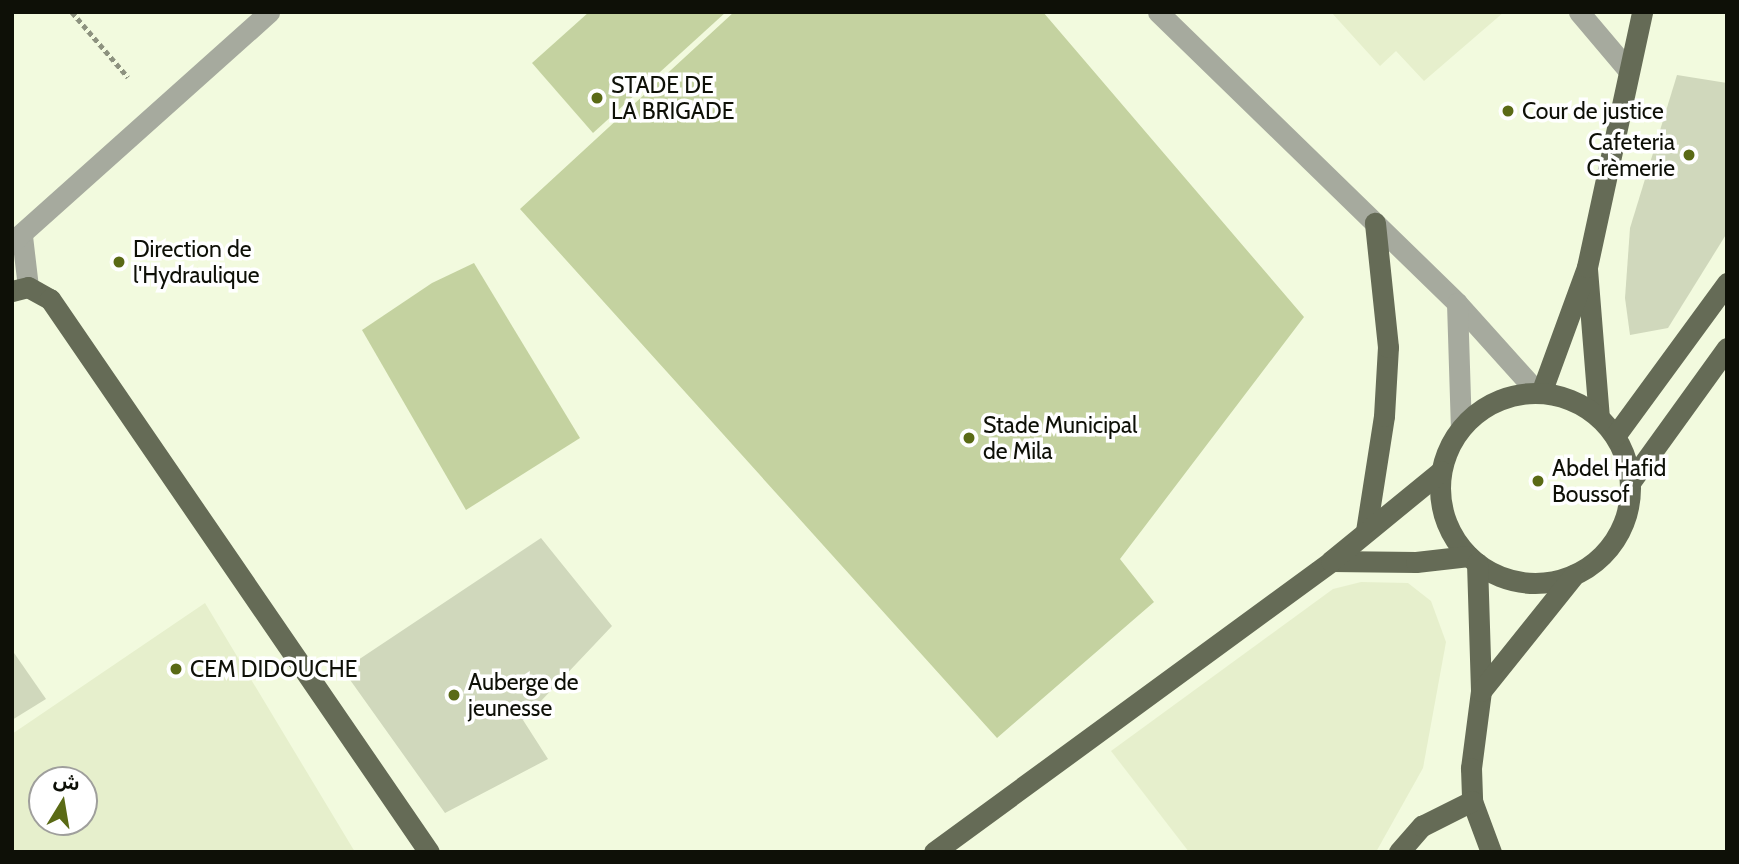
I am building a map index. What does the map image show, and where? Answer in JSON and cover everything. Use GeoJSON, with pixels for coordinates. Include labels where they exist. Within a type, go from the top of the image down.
{"type":"FeatureCollection","features":[{"type":"Feature","properties":{"kind":"main road"},"geometry":{"type":"LineString","coordinates":[[1539,393],[1587,267],[1642,12]]}},
{"type":"Feature","properties":{"kind":"main road"},"geometry":{"type":"LineString","coordinates":[[1366,531],[1384,416],[1388,347],[1375,223]]}},
{"type":"Feature","properties":{"kind":"main road"},"geometry":{"type":"LineString","coordinates":[[1587,267],[1599,417]]}},
{"type":"Feature","properties":{"kind":"main road"},"geometry":{"type":"LineString","coordinates":[[1615,436],[1727,283]]}},
{"type":"Feature","properties":{"kind":"main road"},"geometry":{"type":"LineString","coordinates":[[20,289],[50,299],[429,852]]}},
{"type":"Feature","properties":{"kind":"main road"},"geometry":{"type":"LineString","coordinates":[[1631,481],[1727,348]]}},
{"type":"Feature","properties":{"kind":"main road"},"geometry":{"type":"LineString","coordinates":[[934,852],[1331,561],[1441,471],[1461,428],[1495,402],[1539,393],[1572,400],[1599,417],[1615,436],[1631,481],[1628,510],[1617,537],[1599,559],[1574,575],[1481,691]]}},
{"type":"Feature","properties":{"kind":"main road"},"geometry":{"type":"LineString","coordinates":[[1441,471],[1444,517],[1473,559],[1507,579],[1541,583],[1574,575]]}},
{"type":"Feature","properties":{"kind":"main road"},"geometry":{"type":"LineString","coordinates":[[1331,561],[1416,562],[1473,559]]}},
{"type":"Feature","properties":{"kind":"main road"},"geometry":{"type":"LineString","coordinates":[[1473,559],[1481,691],[1471,768],[1472,801],[1491,852]]}},
{"type":"Feature","properties":{"kind":"main road"},"geometry":{"type":"LineString","coordinates":[[1399,852],[1422,826],[1472,801]]}},
{"type":"Feature","properties":{"kind":"street"},"geometry":{"type":"LineString","coordinates":[[20,289],[17,239],[269,12]]}},
{"type":"Feature","properties":{"kind":"street"},"geometry":{"type":"LineString","coordinates":[[1158,12],[1457,303],[1539,393]]}},
{"type":"Feature","properties":{"kind":"street"},"geometry":{"type":"LineString","coordinates":[[1580,12],[1628,71]]}},
{"type":"Feature","properties":{"kind":"street"},"geometry":{"type":"LineString","coordinates":[[1457,303],[1461,428]]}},
{"type":"Feature","properties":{"kind":"path"},"geometry":{"type":"LineString","coordinates":[[72,12],[128,77]]}},
{"type":"Feature","properties":{"kind":"shaded area","name":"STADE DE LA BRIGADE"},"geometry":{"type":"Polygon","coordinates":[[[589,12],[726,12],[593,133],[532,63],[589,12]]]}},
{"type":"Feature","properties":{"kind":"shaded area","name":"Stade Municipal de Mila"},"geometry":{"type":"Polygon","coordinates":[[[734,12],[1043,12],[1304,317],[1120,559],[1154,602],[997,738],[520,209],[734,12]]]}},
{"type":"Feature","properties":{"kind":"shaded area"},"geometry":{"type":"Polygon","coordinates":[[[1331,12],[1504,12],[1424,81],[1396,51],[1380,66],[1331,12]]]}},
{"type":"Feature","properties":{"kind":"shaded area"},"geometry":{"type":"Polygon","coordinates":[[[474,263],[580,438],[466,510],[362,330],[432,283],[474,263]]]}},
{"type":"Feature","properties":{"kind":"shaded area"},"geometry":{"type":"Polygon","coordinates":[[[1361,582],[1408,583],[1431,601],[1446,642],[1423,768],[1376,852],[1189,852],[1111,751],[1333,589],[1361,582]]]}},
{"type":"Feature","properties":{"kind":"shaded area","name":"CEM DIDOUCHE"},"geometry":{"type":"Polygon","coordinates":[[[205,603],[355,852],[12,852],[12,734],[205,603]]]}},
{"type":"Feature","properties":{"kind":"building","name":"Cafeteria Crèmerie"},"geometry":{"type":"Polygon","coordinates":[[[1677,75],[1727,83],[1727,233],[1668,328],[1630,335],[1625,298],[1630,228],[1677,75]]]}},
{"type":"Feature","properties":{"kind":"building","name":"Auberge de jeunesse"},"geometry":{"type":"Polygon","coordinates":[[[541,538],[612,626],[523,720],[548,759],[445,813],[343,670],[541,538]]]}},
{"type":"Feature","properties":{"kind":"building"},"geometry":{"type":"Polygon","coordinates":[[[12,650],[46,699],[12,720],[12,650]]]}},
{"type":"Feature","properties":{"kind":"place","name":"STADE DE LA BRIGADE"},"geometry":{"type":"Point","coordinates":[597,98]}},
{"type":"Feature","properties":{"kind":"place","name":"Cour de justice"},"geometry":{"type":"Point","coordinates":[1508,111]}},
{"type":"Feature","properties":{"kind":"place","name":"Cafeteria Crèmerie"},"geometry":{"type":"Point","coordinates":[1689,155]}},
{"type":"Feature","properties":{"kind":"place","name":"Direction de l'Hydraulique"},"geometry":{"type":"Point","coordinates":[119,262]}},
{"type":"Feature","properties":{"kind":"place","name":"Stade Municipal de Mila"},"geometry":{"type":"Point","coordinates":[969,438]}},
{"type":"Feature","properties":{"kind":"place","name":"Abdel Hafid Boussof"},"geometry":{"type":"Point","coordinates":[1538,481]}},
{"type":"Feature","properties":{"kind":"place","name":"CEM DIDOUCHE"},"geometry":{"type":"Point","coordinates":[176,669]}},
{"type":"Feature","properties":{"kind":"place","name":"Auberge de jeunesse"},"geometry":{"type":"Point","coordinates":[454,695]}}]}
